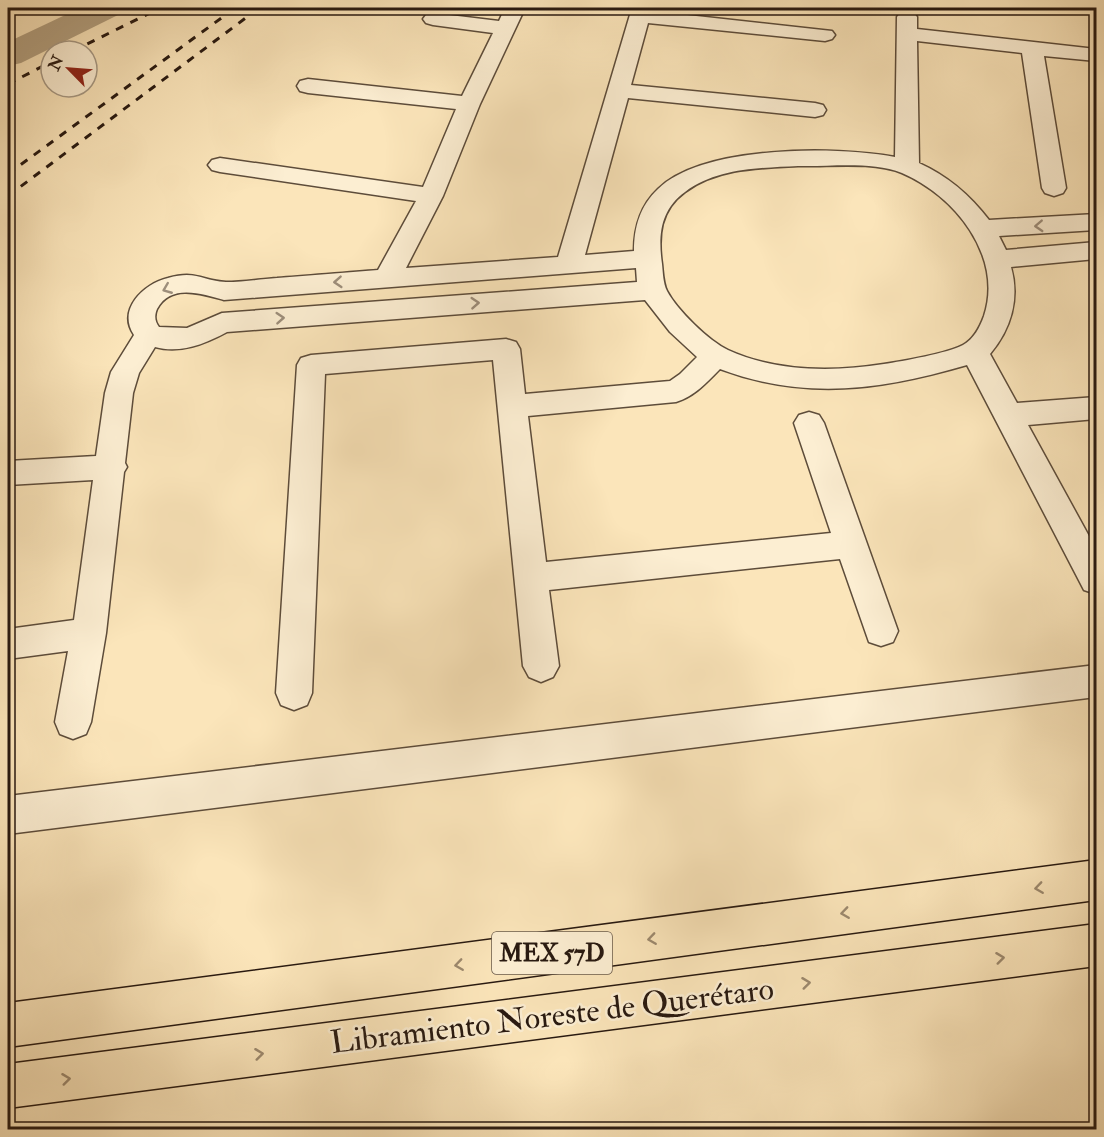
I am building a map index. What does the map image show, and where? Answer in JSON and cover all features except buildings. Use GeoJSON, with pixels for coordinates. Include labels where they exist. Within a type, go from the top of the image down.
{"type":"FeatureCollection","features":[{"type":"Feature","properties":{"kind":"highway","name":"MEX 57D"},"geometry":{"type":"LineString","coordinates":[[8,1025],[1096,880]]}},
{"type":"Feature","properties":{"kind":"highway","name":"Libramiento Noreste de Querétaro"},"geometry":{"type":"LineString","coordinates":[[8,1086],[1096,945]]}},
{"type":"Feature","properties":{"kind":"street"},"geometry":{"type":"LineString","coordinates":[[569,265],[641,12],[825,35]]}},
{"type":"Feature","properties":{"kind":"street"},"geometry":{"type":"LineString","coordinates":[[387,279],[431,196],[469,104],[510,18],[433,20]]}},
{"type":"Feature","properties":{"kind":"street"},"geometry":{"type":"LineString","coordinates":[[907,167],[908,26],[1032,48],[1096,55]]}},
{"type":"Feature","properties":{"kind":"street"},"geometry":{"type":"LineString","coordinates":[[1032,48],[1054,188]]}},
{"type":"Feature","properties":{"kind":"street"},"geometry":{"type":"LineString","coordinates":[[308,86],[469,104]]}},
{"type":"Feature","properties":{"kind":"street"},"geometry":{"type":"LineString","coordinates":[[619,90],[814,110]]}},
{"type":"Feature","properties":{"kind":"street"},"geometry":{"type":"LineString","coordinates":[[798,159],[858,160],[907,167],[940,185],[962,202],[981,229],[999,260],[1004,293],[999,318],[990,333],[974,351],[887,375],[827,379],[773,375],[715,356],[681,327],[652,290],[647,259],[647,225],[662,198],[691,177],[737,163],[798,159]]}},
{"type":"Feature","properties":{"kind":"street"},"geometry":{"type":"LineString","coordinates":[[220,165],[431,196]]}},
{"type":"Feature","properties":{"kind":"street"},"geometry":{"type":"LineString","coordinates":[[981,229],[1096,222]]}},
{"type":"Feature","properties":{"kind":"street"},"geometry":{"type":"LineString","coordinates":[[999,260],[1096,251]]}},
{"type":"Feature","properties":{"kind":"street"},"geometry":{"type":"LineString","coordinates":[[647,259],[224,291],[204,285],[185,283],[166,288],[151,297],[141,310],[141,324],[149,334],[165,340],[185,339],[222,323],[652,290]]}},
{"type":"Feature","properties":{"kind":"street"},"geometry":{"type":"LineString","coordinates":[[222,323],[224,291]]}},
{"type":"Feature","properties":{"kind":"street"},"geometry":{"type":"LineString","coordinates":[[73,722],[89,633],[120,393],[125,372],[149,334]]}},
{"type":"Feature","properties":{"kind":"street"},"geometry":{"type":"LineString","coordinates":[[294,693],[311,365],[506,350],[541,666]]}},
{"type":"Feature","properties":{"kind":"street"},"geometry":{"type":"LineString","coordinates":[[974,351],[1096,580]]}},
{"type":"Feature","properties":{"kind":"street"},"geometry":{"type":"LineString","coordinates":[[512,406],[676,391],[690,382],[715,356]]}},
{"type":"Feature","properties":{"kind":"street"},"geometry":{"type":"LineString","coordinates":[[1008,415],[1096,408]]}},
{"type":"Feature","properties":{"kind":"street"},"geometry":{"type":"LineString","coordinates":[[809,423],[881,631]]}},
{"type":"Feature","properties":{"kind":"street"},"geometry":{"type":"LineString","coordinates":[[8,473],[111,467]]}},
{"type":"Feature","properties":{"kind":"street"},"geometry":{"type":"LineString","coordinates":[[531,578],[851,544]]}},
{"type":"Feature","properties":{"kind":"street"},"geometry":{"type":"LineString","coordinates":[[8,644],[89,633]]}},
{"type":"Feature","properties":{"kind":"street"},"geometry":{"type":"LineString","coordinates":[[8,814],[1096,681]]}},
{"type":"Feature","properties":{"kind":"waterway"},"geometry":{"type":"LineString","coordinates":[[8,55],[106,8]]}},
{"type":"Feature","properties":{"kind":"railway"},"geometry":{"type":"LineString","coordinates":[[97,39],[160,8]]}},
{"type":"Feature","properties":{"kind":"railway"},"geometry":{"type":"LineString","coordinates":[[8,174],[235,8]]}},
{"type":"Feature","properties":{"kind":"railway"},"geometry":{"type":"LineString","coordinates":[[8,196],[259,8]]}},
{"type":"Feature","properties":{"kind":"railway"},"geometry":{"type":"LineString","coordinates":[[8,84],[39,68]]}}]}
